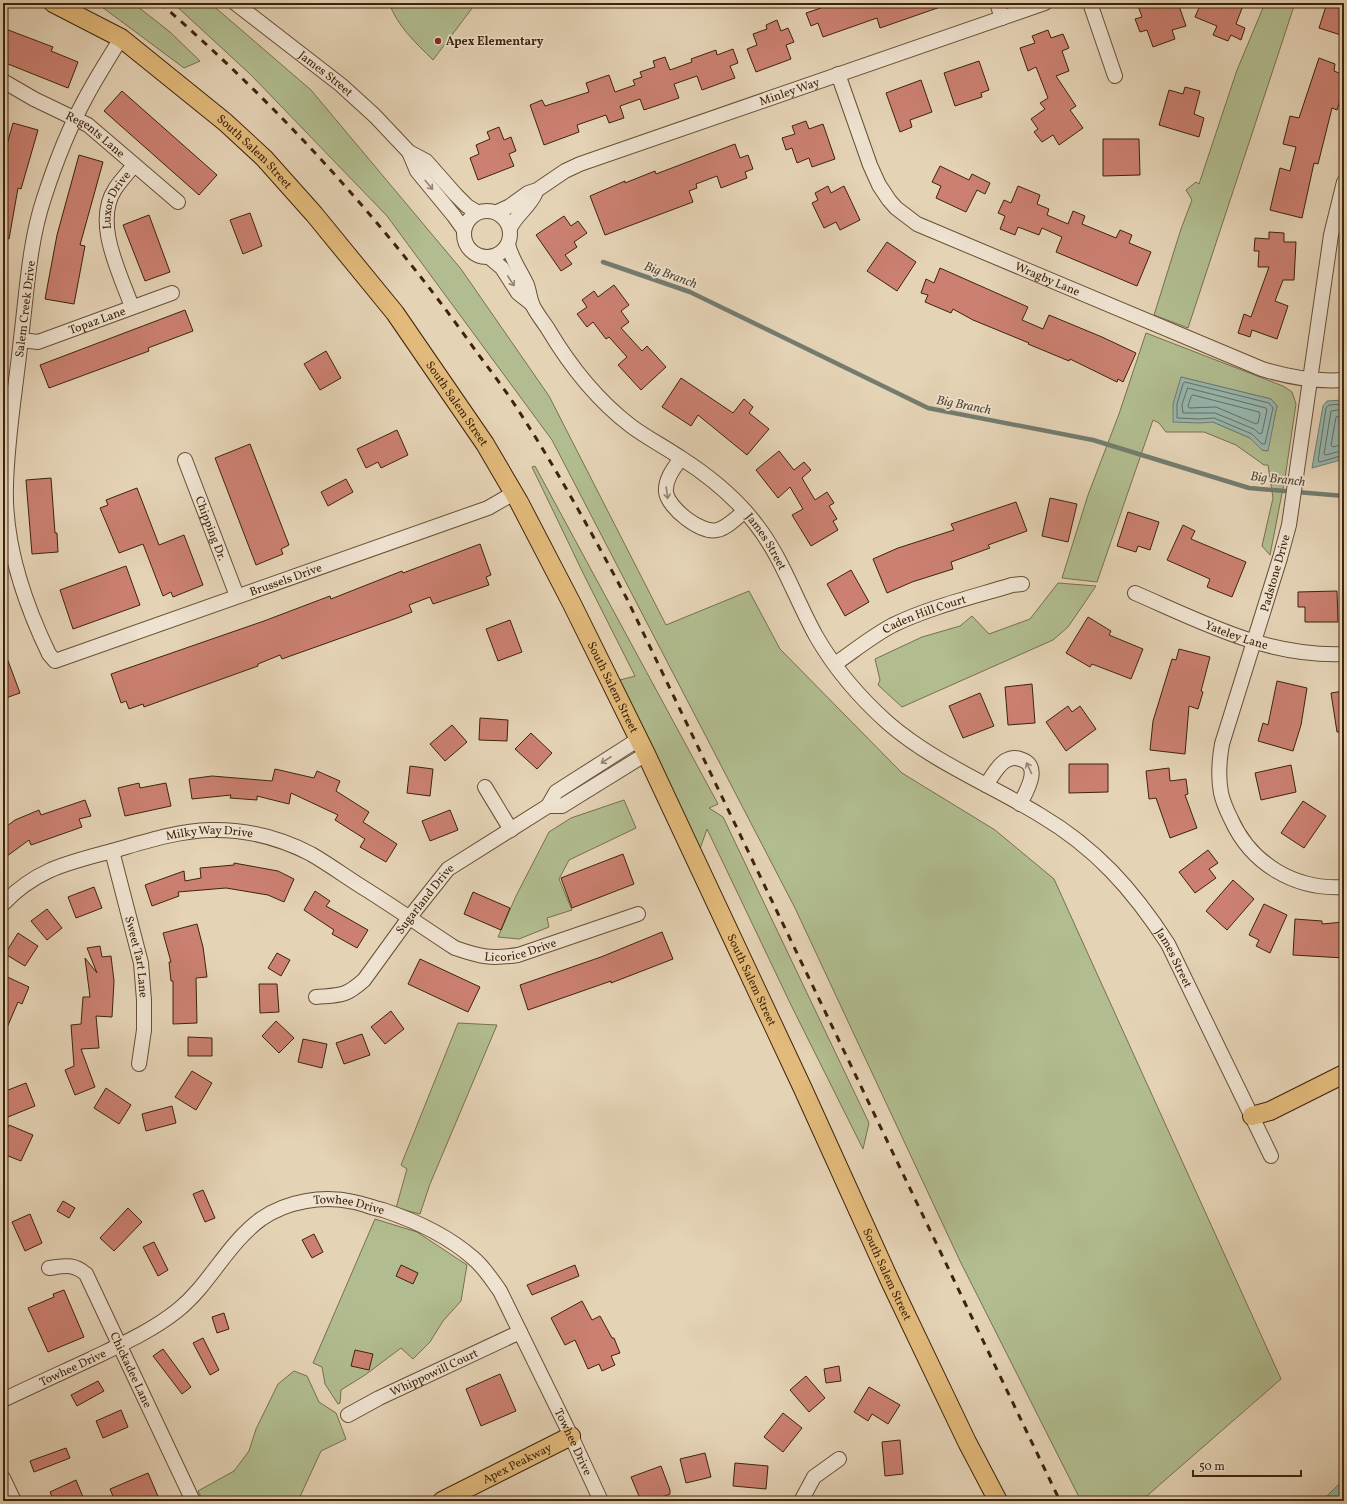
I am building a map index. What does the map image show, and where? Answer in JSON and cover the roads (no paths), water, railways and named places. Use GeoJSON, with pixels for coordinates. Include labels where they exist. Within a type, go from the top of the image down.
{"type":"FeatureCollection","features":[{"type":"Feature","properties":{"kind":"main road","name":"South Salem Street"},"geometry":{"type":"LineString","coordinates":[[53,3],[121,38],[225,122],[264,158],[314,214],[395,313],[485,444],[514,493],[572,604],[642,746],[793,1068],[893,1288],[967,1442],[998,1501]]}},
{"type":"Feature","properties":{"kind":"main road"},"geometry":{"type":"LineString","coordinates":[[1252,1116],[1270,1110],[1344,1074]]}},
{"type":"Feature","properties":{"kind":"main road","name":"Apex Peakway"},"geometry":{"type":"LineString","coordinates":[[442,1501],[571,1436]]}},
{"type":"Feature","properties":{"kind":"street","name":"James Street"},"geometry":{"type":"LineString","coordinates":[[236,3],[341,85],[375,116],[409,152],[426,161],[456,195],[467,206],[477,212]]}},
{"type":"Feature","properties":{"kind":"street"},"geometry":{"type":"LineString","coordinates":[[997,3],[1002,18]]}},
{"type":"Feature","properties":{"kind":"street","name":"Minley Way"},"geometry":{"type":"LineString","coordinates":[[497,212],[510,206],[528,193],[537,190],[558,175],[580,164],[1045,3]]}},
{"type":"Feature","properties":{"kind":"street"},"geometry":{"type":"LineString","coordinates":[[1090,3],[1115,76]]}},
{"type":"Feature","properties":{"kind":"street","name":"Salem Creek Drive"},"geometry":{"type":"LineString","coordinates":[[56,661],[49,654],[42,640],[23,591],[16,567],[7,517],[6,487],[10,434],[30,262],[44,199],[60,152],[85,100],[121,38]]}},
{"type":"Feature","properties":{"kind":"street","name":"Wragby Lane"},"geometry":{"type":"LineString","coordinates":[[838,74],[877,181],[889,200],[910,219],[932,231],[1262,368],[1282,374],[1310,379],[1344,380]]}},
{"type":"Feature","properties":{"kind":"street","name":"Regents Lane"},"geometry":{"type":"LineString","coordinates":[[3,81],[34,99],[76,119],[99,134],[178,202]]}},
{"type":"Feature","properties":{"kind":"street","name":"James Street"},"geometry":{"type":"LineString","coordinates":[[409,152],[416,171],[464,230]]}},
{"type":"Feature","properties":{"kind":"street","name":"Luxor Drive"},"geometry":{"type":"LineString","coordinates":[[132,307],[107,238],[106,225],[107,210],[114,190],[134,165]]}},
{"type":"Feature","properties":{"kind":"street","name":"Padstone Drive"},"geometry":{"type":"LineString","coordinates":[[1344,182],[1331,235],[1289,525],[1222,744],[1219,762],[1219,778],[1226,808],[1237,831],[1248,848],[1261,860],[1276,870],[1302,883],[1317,886],[1344,887]]}},
{"type":"Feature","properties":{"kind":"street","name":"Minley Way"},"geometry":{"type":"LineString","coordinates":[[510,228],[519,214],[533,200],[537,190]]}},
{"type":"Feature","properties":{"kind":"street"},"geometry":{"type":"LineString","coordinates":[[484,210],[497,212],[505,219],[510,228],[510,240],[508,245],[500,254],[482,257],[470,250],[466,244],[464,230],[466,223],[477,212],[484,210]]}},
{"type":"Feature","properties":{"kind":"street","name":"James Street"},"geometry":{"type":"LineString","coordinates":[[508,245],[514,263],[527,286],[532,304],[556,343],[585,383],[631,426],[681,458],[718,485],[745,511],[760,530],[779,559],[816,636],[835,664],[868,704],[889,724],[934,757],[1059,827],[1098,858],[1123,882],[1152,919],[1179,965],[1271,1156]]}},
{"type":"Feature","properties":{"kind":"street","name":"James Street"},"geometry":{"type":"LineString","coordinates":[[489,257],[502,268],[518,293],[532,304]]}},
{"type":"Feature","properties":{"kind":"street","name":"Topaz Lane"},"geometry":{"type":"LineString","coordinates":[[21,340],[38,342],[172,293]]}},
{"type":"Feature","properties":{"kind":"street"},"geometry":{"type":"LineString","coordinates":[[681,458],[667,482],[666,491],[668,500],[674,507],[700,528],[708,530],[723,528],[745,511]]}},
{"type":"Feature","properties":{"kind":"street","name":"Chipping Dr."},"geometry":{"type":"LineString","coordinates":[[185,460],[237,596]]}},
{"type":"Feature","properties":{"kind":"street","name":"Brussels Drive"},"geometry":{"type":"LineString","coordinates":[[56,661],[488,508],[514,493]]}},
{"type":"Feature","properties":{"kind":"street","name":"Caden Hill Court"},"geometry":{"type":"LineString","coordinates":[[835,664],[872,637],[912,617],[1012,584],[1022,584]]}},
{"type":"Feature","properties":{"kind":"street","name":"Yateley Lane"},"geometry":{"type":"LineString","coordinates":[[1135,593],[1225,632],[1254,642],[1302,653],[1344,654]]}},
{"type":"Feature","properties":{"kind":"street","name":"Sugarland Drive"},"geometry":{"type":"LineString","coordinates":[[316,997],[344,995],[355,989],[364,980],[448,869],[548,806],[562,806],[642,746]]}},
{"type":"Feature","properties":{"kind":"street"},"geometry":{"type":"LineString","coordinates":[[986,785],[999,766],[1006,761],[1012,758],[1024,760],[1029,765],[1032,773],[1031,782],[1020,804]]}},
{"type":"Feature","properties":{"kind":"street"},"geometry":{"type":"LineString","coordinates":[[485,787],[511,830]]}},
{"type":"Feature","properties":{"kind":"street","name":"Milky Way Drive"},"geometry":{"type":"LineString","coordinates":[[3,904],[22,887],[45,872],[69,862],[152,839],[209,830],[236,831],[258,834],[281,841],[311,854],[410,918]]}},
{"type":"Feature","properties":{"kind":"street","name":"Sweet Tart Lane"},"geometry":{"type":"LineString","coordinates":[[112,851],[142,969],[144,1030],[139,1064]]}},
{"type":"Feature","properties":{"kind":"street","name":"Licorice Drive"},"geometry":{"type":"LineString","coordinates":[[410,918],[455,948],[478,956],[498,958],[518,955],[535,950],[638,914]]}},
{"type":"Feature","properties":{"kind":"street","name":"Towhee Drive"},"geometry":{"type":"LineString","coordinates":[[3,1400],[119,1346],[154,1326],[177,1310],[199,1290],[233,1244],[252,1226],[276,1210],[291,1204],[312,1200],[337,1199],[399,1215],[435,1231],[455,1243],[475,1259],[500,1291],[601,1501]]}},
{"type":"Feature","properties":{"kind":"street","name":"Chickadee Lane"},"geometry":{"type":"LineString","coordinates":[[50,1268],[69,1266],[78,1268],[86,1274],[193,1501]]}},
{"type":"Feature","properties":{"kind":"street","name":"Whippowill Court"},"geometry":{"type":"LineString","coordinates":[[348,1415],[386,1395],[520,1332]]}},
{"type":"Feature","properties":{"kind":"street"},"geometry":{"type":"LineString","coordinates":[[801,1501],[814,1477],[839,1459]]}},
{"type":"Feature","properties":{"kind":"street"},"geometry":{"type":"LineString","coordinates":[[3,1478],[14,1501]]}},
{"type":"Feature","properties":{"kind":"water"},"geometry":{"type":"Polygon","coordinates":[[[1181,377],[1271,399],[1277,406],[1268,451],[1262,450],[1250,438],[1213,422],[1173,422],[1173,404],[1181,377]]]}},
{"type":"Feature","properties":{"kind":"water"},"geometry":{"type":"Polygon","coordinates":[[[1344,400],[1344,459],[1312,468],[1323,406],[1327,401],[1344,400]]]}},
{"type":"Feature","properties":{"kind":"water"},"geometry":{"type":"Polygon","coordinates":[[[1344,1479],[1344,1501],[1322,1501],[1344,1479]]]}},
{"type":"Feature","properties":{"kind":"waterway","name":"Big Branch"},"geometry":{"type":"LineString","coordinates":[[603,262],[690,292],[928,408],[1093,440],[1249,488],[1344,496]]}},
{"type":"Feature","properties":{"kind":"railway"},"geometry":{"type":"LineString","coordinates":[[160,3],[248,84],[330,169],[369,214],[407,259],[443,306],[517,408],[550,461],[627,599],[1060,1501]]}},
{"type":"Feature","properties":{"kind":"place","name":"Apex Elementary"},"geometry":{"type":"Point","coordinates":[438,41]}}]}
